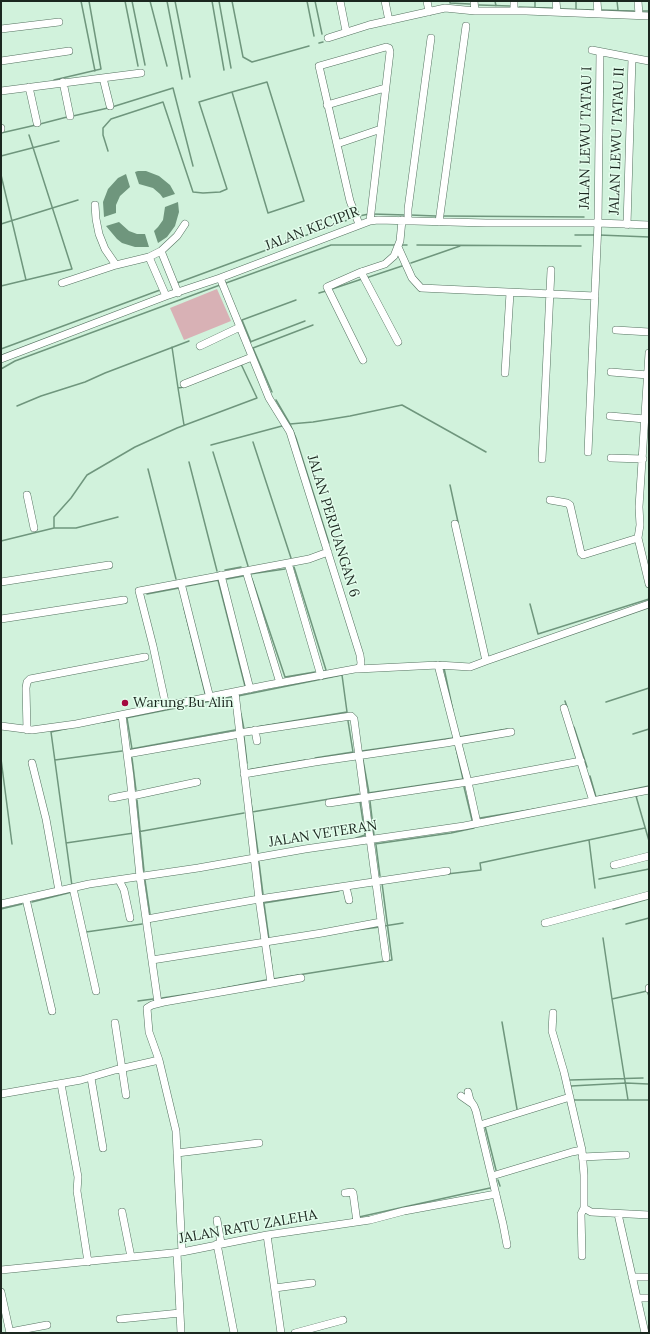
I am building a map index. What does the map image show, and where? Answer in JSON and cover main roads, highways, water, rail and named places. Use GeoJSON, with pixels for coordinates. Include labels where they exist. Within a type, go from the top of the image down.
{"type":"FeatureCollection","features":[{"type":"Feature","properties":{"kind":"waterway"},"geometry":{"type":"LineString","coordinates":[[81,1],[95,71]]}},
{"type":"Feature","properties":{"kind":"waterway"},"geometry":{"type":"LineString","coordinates":[[54,80],[101,69],[89,1]]}},
{"type":"Feature","properties":{"kind":"waterway"},"geometry":{"type":"LineString","coordinates":[[125,1],[138,66]]}},
{"type":"Feature","properties":{"kind":"waterway"},"geometry":{"type":"LineString","coordinates":[[132,1],[145,65]]}},
{"type":"Feature","properties":{"kind":"waterway"},"geometry":{"type":"LineString","coordinates":[[150,1],[167,66]]}},
{"type":"Feature","properties":{"kind":"waterway"},"geometry":{"type":"LineString","coordinates":[[167,1],[182,79]]}},
{"type":"Feature","properties":{"kind":"waterway"},"geometry":{"type":"LineString","coordinates":[[175,1],[190,77]]}},
{"type":"Feature","properties":{"kind":"waterway"},"geometry":{"type":"LineString","coordinates":[[212,1],[224,70]]}},
{"type":"Feature","properties":{"kind":"waterway"},"geometry":{"type":"LineString","coordinates":[[219,1],[231,68]]}},
{"type":"Feature","properties":{"kind":"waterway"},"geometry":{"type":"LineString","coordinates":[[232,1],[243,57],[252,62],[309,46]]}},
{"type":"Feature","properties":{"kind":"waterway"},"geometry":{"type":"LineString","coordinates":[[307,1],[314,36]]}},
{"type":"Feature","properties":{"kind":"waterway"},"geometry":{"type":"LineString","coordinates":[[315,1],[322,34]]}},
{"type":"Feature","properties":{"kind":"waterway"},"geometry":{"type":"LineString","coordinates":[[450,1],[450,3],[470,4]]}},
{"type":"Feature","properties":{"kind":"waterway"},"geometry":{"type":"LineString","coordinates":[[495,1],[496,6]]}},
{"type":"Feature","properties":{"kind":"waterway"},"geometry":{"type":"LineString","coordinates":[[535,1],[535,7]]}},
{"type":"Feature","properties":{"kind":"waterway"},"geometry":{"type":"LineString","coordinates":[[576,1],[576,9]]}},
{"type":"Feature","properties":{"kind":"waterway"},"geometry":{"type":"LineString","coordinates":[[617,1],[618,10]]}},
{"type":"Feature","properties":{"kind":"waterway"},"geometry":{"type":"LineString","coordinates":[[479,5],[510,6]]}},
{"type":"Feature","properties":{"kind":"waterway"},"geometry":{"type":"LineString","coordinates":[[519,7],[552,8]]}},
{"type":"Feature","properties":{"kind":"waterway"},"geometry":{"type":"LineString","coordinates":[[561,9],[593,10]]}},
{"type":"Feature","properties":{"kind":"waterway"},"geometry":{"type":"LineString","coordinates":[[602,10],[634,11]]}},
{"type":"Feature","properties":{"kind":"waterway"},"geometry":{"type":"LineString","coordinates":[[643,11],[649,11]]}},
{"type":"Feature","properties":{"kind":"waterway"},"geometry":{"type":"LineString","coordinates":[[319,43],[323,42]]}},
{"type":"Feature","properties":{"kind":"waterway"},"geometry":{"type":"LineString","coordinates":[[108,151],[103,135],[103,128],[111,119],[163,102],[193,192],[220,192],[227,189],[199,102],[232,92],[267,82],[304,201],[268,213],[232,92]]}},
{"type":"Feature","properties":{"kind":"waterway"},"geometry":{"type":"LineString","coordinates":[[112,107],[173,88],[193,166]]}},
{"type":"Feature","properties":{"kind":"waterway"},"geometry":{"type":"LineString","coordinates":[[73,116],[108,108]]}},
{"type":"Feature","properties":{"kind":"waterway"},"geometry":{"type":"LineString","coordinates":[[40,124],[67,117]]}},
{"type":"Feature","properties":{"kind":"waterway"},"geometry":{"type":"LineString","coordinates":[[1,133],[36,125]]}},
{"type":"Feature","properties":{"kind":"waterway"},"geometry":{"type":"LineString","coordinates":[[1,286],[72,269],[29,135]]}},
{"type":"Feature","properties":{"kind":"waterway"},"geometry":{"type":"LineString","coordinates":[[1,156],[59,141]]}},
{"type":"Feature","properties":{"kind":"waterway"},"geometry":{"type":"LineString","coordinates":[[1,175],[26,280]]}},
{"type":"Feature","properties":{"kind":"waterway"},"geometry":{"type":"LineString","coordinates":[[1,224],[78,200]]}},
{"type":"Feature","properties":{"kind":"waterway"},"geometry":{"type":"LineString","coordinates":[[359,216],[369,214]]}},
{"type":"Feature","properties":{"kind":"waterway"},"geometry":{"type":"LineString","coordinates":[[372,214],[406,215]]}},
{"type":"Feature","properties":{"kind":"waterway"},"geometry":{"type":"LineString","coordinates":[[410,215],[436,216]]}},
{"type":"Feature","properties":{"kind":"waterway"},"geometry":{"type":"LineString","coordinates":[[442,216],[584,217]]}},
{"type":"Feature","properties":{"kind":"waterway"},"geometry":{"type":"LineString","coordinates":[[177,283],[353,218]]}},
{"type":"Feature","properties":{"kind":"waterway"},"geometry":{"type":"LineString","coordinates":[[575,235],[595,235]]}},
{"type":"Feature","properties":{"kind":"waterway"},"geometry":{"type":"LineString","coordinates":[[599,235],[649,237]]}},
{"type":"Feature","properties":{"kind":"waterway"},"geometry":{"type":"LineString","coordinates":[[226,283],[331,245],[395,245]]}},
{"type":"Feature","properties":{"kind":"waterway"},"geometry":{"type":"LineString","coordinates":[[401,245],[407,245]]}},
{"type":"Feature","properties":{"kind":"waterway"},"geometry":{"type":"LineString","coordinates":[[417,245],[581,246]]}},
{"type":"Feature","properties":{"kind":"waterway"},"geometry":{"type":"LineString","coordinates":[[411,263],[460,246]]}},
{"type":"Feature","properties":{"kind":"waterway"},"geometry":{"type":"LineString","coordinates":[[366,278],[402,266]]}},
{"type":"Feature","properties":{"kind":"waterway"},"geometry":{"type":"LineString","coordinates":[[332,289],[362,279]]}},
{"type":"Feature","properties":{"kind":"waterway"},"geometry":{"type":"LineString","coordinates":[[1,369],[15,361],[220,285]]}},
{"type":"Feature","properties":{"kind":"waterway"},"geometry":{"type":"LineString","coordinates":[[1,349],[160,290]]}},
{"type":"Feature","properties":{"kind":"waterway"},"geometry":{"type":"LineString","coordinates":[[319,293],[326,291]]}},
{"type":"Feature","properties":{"kind":"waterway"},"geometry":{"type":"LineString","coordinates":[[251,342],[242,320],[296,300]]}},
{"type":"Feature","properties":{"kind":"waterway"},"geometry":{"type":"LineString","coordinates":[[250,342],[305,321]]}},
{"type":"Feature","properties":{"kind":"waterway"},"geometry":{"type":"LineString","coordinates":[[253,348],[313,325]]}},
{"type":"Feature","properties":{"kind":"waterway"},"geometry":{"type":"LineString","coordinates":[[17,406],[41,396],[85,382],[189,341]]}},
{"type":"Feature","properties":{"kind":"waterway"},"geometry":{"type":"LineString","coordinates":[[172,347],[178,388],[184,387]]}},
{"type":"Feature","properties":{"kind":"waterway"},"geometry":{"type":"LineString","coordinates":[[253,348],[272,392]]}},
{"type":"Feature","properties":{"kind":"waterway"},"geometry":{"type":"LineString","coordinates":[[1,541],[54,528],[54,517],[71,498],[87,475],[135,447],[177,428],[257,398],[241,364]]}},
{"type":"Feature","properties":{"kind":"waterway"},"geometry":{"type":"LineString","coordinates":[[178,388],[184,425]]}},
{"type":"Feature","properties":{"kind":"waterway"},"geometry":{"type":"LineString","coordinates":[[276,400],[290,424],[296,438],[329,543]]}},
{"type":"Feature","properties":{"kind":"waterway"},"geometry":{"type":"LineString","coordinates":[[290,424],[350,416],[402,405],[486,452]]}},
{"type":"Feature","properties":{"kind":"waterway"},"geometry":{"type":"LineString","coordinates":[[211,445],[282,426]]}},
{"type":"Feature","properties":{"kind":"waterway"},"geometry":{"type":"LineString","coordinates":[[253,442],[291,558]]}},
{"type":"Feature","properties":{"kind":"waterway"},"geometry":{"type":"LineString","coordinates":[[213,452],[248,566]]}},
{"type":"Feature","properties":{"kind":"waterway"},"geometry":{"type":"LineString","coordinates":[[189,462],[217,571]]}},
{"type":"Feature","properties":{"kind":"waterway"},"geometry":{"type":"LineString","coordinates":[[148,469],[176,579]]}},
{"type":"Feature","properties":{"kind":"waterway"},"geometry":{"type":"LineString","coordinates":[[450,485],[458,522]]}},
{"type":"Feature","properties":{"kind":"waterway"},"geometry":{"type":"LineString","coordinates":[[54,528],[76,528],[118,517]]}},
{"type":"Feature","properties":{"kind":"waterway"},"geometry":{"type":"LineString","coordinates":[[225,570],[241,567]]}},
{"type":"Feature","properties":{"kind":"waterway"},"geometry":{"type":"LineString","coordinates":[[294,567],[326,670],[325,671]]}},
{"type":"Feature","properties":{"kind":"waterway"},"geometry":{"type":"LineString","coordinates":[[250,574],[285,569]]}},
{"type":"Feature","properties":{"kind":"waterway"},"geometry":{"type":"LineString","coordinates":[[227,579],[243,576]]}},
{"type":"Feature","properties":{"kind":"waterway"},"geometry":{"type":"LineString","coordinates":[[252,579],[285,677],[315,672]]}},
{"type":"Feature","properties":{"kind":"waterway"},"geometry":{"type":"LineString","coordinates":[[218,580],[245,686]]}},
{"type":"Feature","properties":{"kind":"waterway"},"geometry":{"type":"LineString","coordinates":[[187,586],[219,580]]}},
{"type":"Feature","properties":{"kind":"waterway"},"geometry":{"type":"LineString","coordinates":[[147,594],[179,588]]}},
{"type":"Feature","properties":{"kind":"waterway"},"geometry":{"type":"LineString","coordinates":[[530,604],[538,634],[649,599]]}},
{"type":"Feature","properties":{"kind":"waterway"},"geometry":{"type":"LineString","coordinates":[[184,608],[205,693]]}},
{"type":"Feature","properties":{"kind":"waterway"},"geometry":{"type":"LineString","coordinates":[[444,668],[453,711]]}},
{"type":"Feature","properties":{"kind":"waterway"},"geometry":{"type":"LineString","coordinates":[[238,696],[342,675],[347,712]]}},
{"type":"Feature","properties":{"kind":"waterway"},"geometry":{"type":"LineString","coordinates":[[606,702],[649,688]]}},
{"type":"Feature","properties":{"kind":"waterway"},"geometry":{"type":"LineString","coordinates":[[126,718],[231,697]]}},
{"type":"Feature","properties":{"kind":"waterway"},"geometry":{"type":"LineString","coordinates":[[565,701],[567,707]]}},
{"type":"Feature","properties":{"kind":"waterway"},"geometry":{"type":"LineString","coordinates":[[244,729],[347,712]]}},
{"type":"Feature","properties":{"kind":"waterway"},"geometry":{"type":"LineString","coordinates":[[241,714],[244,729]]}},
{"type":"Feature","properties":{"kind":"waterway"},"geometry":{"type":"LineString","coordinates":[[127,718],[132,749]]}},
{"type":"Feature","properties":{"kind":"waterway"},"geometry":{"type":"LineString","coordinates":[[104,722],[118,719]]}},
{"type":"Feature","properties":{"kind":"waterway"},"geometry":{"type":"LineString","coordinates":[[348,721],[353,752]]}},
{"type":"Feature","properties":{"kind":"waterway"},"geometry":{"type":"LineString","coordinates":[[574,727],[587,767]]}},
{"type":"Feature","properties":{"kind":"waterway"},"geometry":{"type":"LineString","coordinates":[[69,728],[51,732],[72,886]]}},
{"type":"Feature","properties":{"kind":"waterway"},"geometry":{"type":"LineString","coordinates":[[459,737],[507,729]]}},
{"type":"Feature","properties":{"kind":"waterway"},"geometry":{"type":"LineString","coordinates":[[633,734],[649,729]]}},
{"type":"Feature","properties":{"kind":"waterway"},"geometry":{"type":"LineString","coordinates":[[131,749],[235,730]]}},
{"type":"Feature","properties":{"kind":"waterway"},"geometry":{"type":"LineString","coordinates":[[244,737],[247,763]]}},
{"type":"Feature","properties":{"kind":"waterway"},"geometry":{"type":"LineString","coordinates":[[362,751],[453,738]]}},
{"type":"Feature","properties":{"kind":"waterway"},"geometry":{"type":"LineString","coordinates":[[456,748],[463,779]]}},
{"type":"Feature","properties":{"kind":"waterway"},"geometry":{"type":"LineString","coordinates":[[55,760],[122,751]]}},
{"type":"Feature","properties":{"kind":"waterway"},"geometry":{"type":"LineString","coordinates":[[315,758],[353,752]]}},
{"type":"Feature","properties":{"kind":"waterway"},"geometry":{"type":"LineString","coordinates":[[132,758],[136,790]]}},
{"type":"Feature","properties":{"kind":"waterway"},"geometry":{"type":"LineString","coordinates":[[1,759],[12,844]]}},
{"type":"Feature","properties":{"kind":"waterway"},"geometry":{"type":"LineString","coordinates":[[247,770],[305,760]]}},
{"type":"Feature","properties":{"kind":"waterway"},"geometry":{"type":"LineString","coordinates":[[363,760],[369,793]]}},
{"type":"Feature","properties":{"kind":"waterway"},"geometry":{"type":"LineString","coordinates":[[590,776],[596,797]]}},
{"type":"Feature","properties":{"kind":"waterway"},"geometry":{"type":"LineString","coordinates":[[368,793],[463,779]]}},
{"type":"Feature","properties":{"kind":"waterway"},"geometry":{"type":"LineString","coordinates":[[596,797],[649,786]]}},
{"type":"Feature","properties":{"kind":"waterway"},"geometry":{"type":"LineString","coordinates":[[464,787],[472,820]]}},
{"type":"Feature","properties":{"kind":"waterway"},"geometry":{"type":"LineString","coordinates":[[252,812],[359,794]]}},
{"type":"Feature","properties":{"kind":"waterway"},"geometry":{"type":"LineString","coordinates":[[250,795],[258,852]]}},
{"type":"Feature","properties":{"kind":"waterway"},"geometry":{"type":"LineString","coordinates":[[637,796],[649,841]]}},
{"type":"Feature","properties":{"kind":"waterway"},"geometry":{"type":"LineString","coordinates":[[137,800],[144,871]]}},
{"type":"Feature","properties":{"kind":"waterway"},"geometry":{"type":"LineString","coordinates":[[370,801],[374,835]]}},
{"type":"Feature","properties":{"kind":"waterway"},"geometry":{"type":"LineString","coordinates":[[356,838],[365,835],[360,802]]}},
{"type":"Feature","properties":{"kind":"waterway"},"geometry":{"type":"LineString","coordinates":[[480,818],[541,808]]}},
{"type":"Feature","properties":{"kind":"waterway"},"geometry":{"type":"LineString","coordinates":[[137,832],[244,813]]}},
{"type":"Feature","properties":{"kind":"waterway"},"geometry":{"type":"LineString","coordinates":[[375,844],[451,833],[474,828]]}},
{"type":"Feature","properties":{"kind":"waterway"},"geometry":{"type":"LineString","coordinates":[[447,874],[481,870],[480,863],[645,828]]}},
{"type":"Feature","properties":{"kind":"waterway"},"geometry":{"type":"LineString","coordinates":[[66,843],[134,833]]}},
{"type":"Feature","properties":{"kind":"waterway"},"geometry":{"type":"LineString","coordinates":[[589,840],[595,888]]}},
{"type":"Feature","properties":{"kind":"waterway"},"geometry":{"type":"LineString","coordinates":[[376,845],[380,876]]}},
{"type":"Feature","properties":{"kind":"waterway"},"geometry":{"type":"LineString","coordinates":[[259,862],[263,894]]}},
{"type":"Feature","properties":{"kind":"waterway"},"geometry":{"type":"LineString","coordinates":[[599,879],[649,869]]}},
{"type":"Feature","properties":{"kind":"waterway"},"geometry":{"type":"LineString","coordinates":[[145,880],[150,914]]}},
{"type":"Feature","properties":{"kind":"waterway"},"geometry":{"type":"LineString","coordinates":[[273,979],[392,960],[382,883]]}},
{"type":"Feature","properties":{"kind":"waterway"},"geometry":{"type":"LineString","coordinates":[[264,903],[339,891]]}},
{"type":"Feature","properties":{"kind":"waterway"},"geometry":{"type":"LineString","coordinates":[[32,902],[72,892]]}},
{"type":"Feature","properties":{"kind":"waterway"},"geometry":{"type":"LineString","coordinates":[[613,909],[648,899]]}},
{"type":"Feature","properties":{"kind":"waterway"},"geometry":{"type":"LineString","coordinates":[[264,903],[269,939]]}},
{"type":"Feature","properties":{"kind":"waterway"},"geometry":{"type":"LineString","coordinates":[[1,909],[22,904]]}},
{"type":"Feature","properties":{"kind":"waterway"},"geometry":{"type":"LineString","coordinates":[[626,924],[649,918]]}},
{"type":"Feature","properties":{"kind":"waterway"},"geometry":{"type":"LineString","coordinates":[[384,926],[403,923]]}},
{"type":"Feature","properties":{"kind":"waterway"},"geometry":{"type":"LineString","coordinates":[[86,932],[142,924]]}},
{"type":"Feature","properties":{"kind":"waterway"},"geometry":{"type":"LineString","coordinates":[[356,930],[380,927]]}},
{"type":"Feature","properties":{"kind":"waterway"},"geometry":{"type":"LineString","coordinates":[[603,938],[612,999]]}},
{"type":"Feature","properties":{"kind":"waterway"},"geometry":{"type":"LineString","coordinates":[[269,945],[272,969]]}},
{"type":"Feature","properties":{"kind":"waterway"},"geometry":{"type":"LineString","coordinates":[[219,989],[266,980]]}},
{"type":"Feature","properties":{"kind":"waterway"},"geometry":{"type":"LineString","coordinates":[[628,1100],[612,999],[647,991],[649,996]]}},
{"type":"Feature","properties":{"kind":"waterway"},"geometry":{"type":"LineString","coordinates":[[162,998],[196,993]]}},
{"type":"Feature","properties":{"kind":"waterway"},"geometry":{"type":"LineString","coordinates":[[138,1001],[153,999]]}},
{"type":"Feature","properties":{"kind":"waterway"},"geometry":{"type":"LineString","coordinates":[[502,1022],[517,1109]]}},
{"type":"Feature","properties":{"kind":"waterway"},"geometry":{"type":"LineString","coordinates":[[570,1080],[643,1078]]}},
{"type":"Feature","properties":{"kind":"waterway"},"geometry":{"type":"LineString","coordinates":[[571,1086],[626,1083],[648,1084]]}},
{"type":"Feature","properties":{"kind":"waterway"},"geometry":{"type":"LineString","coordinates":[[574,1100],[649,1100]]}},
{"type":"Feature","properties":{"kind":"waterway"},"geometry":{"type":"LineString","coordinates":[[485,1126],[496,1170]]}},
{"type":"Feature","properties":{"kind":"waterway"},"geometry":{"type":"LineString","coordinates":[[498,1180],[500,1186]]}},
{"type":"Feature","properties":{"kind":"waterway"},"geometry":{"type":"LineString","coordinates":[[359,1217],[490,1188]]}},
{"type":"Feature","properties":{"kind":"place","name":"Warung Bu Alin"},"geometry":{"type":"Point","coordinates":[125,703]}}]}
